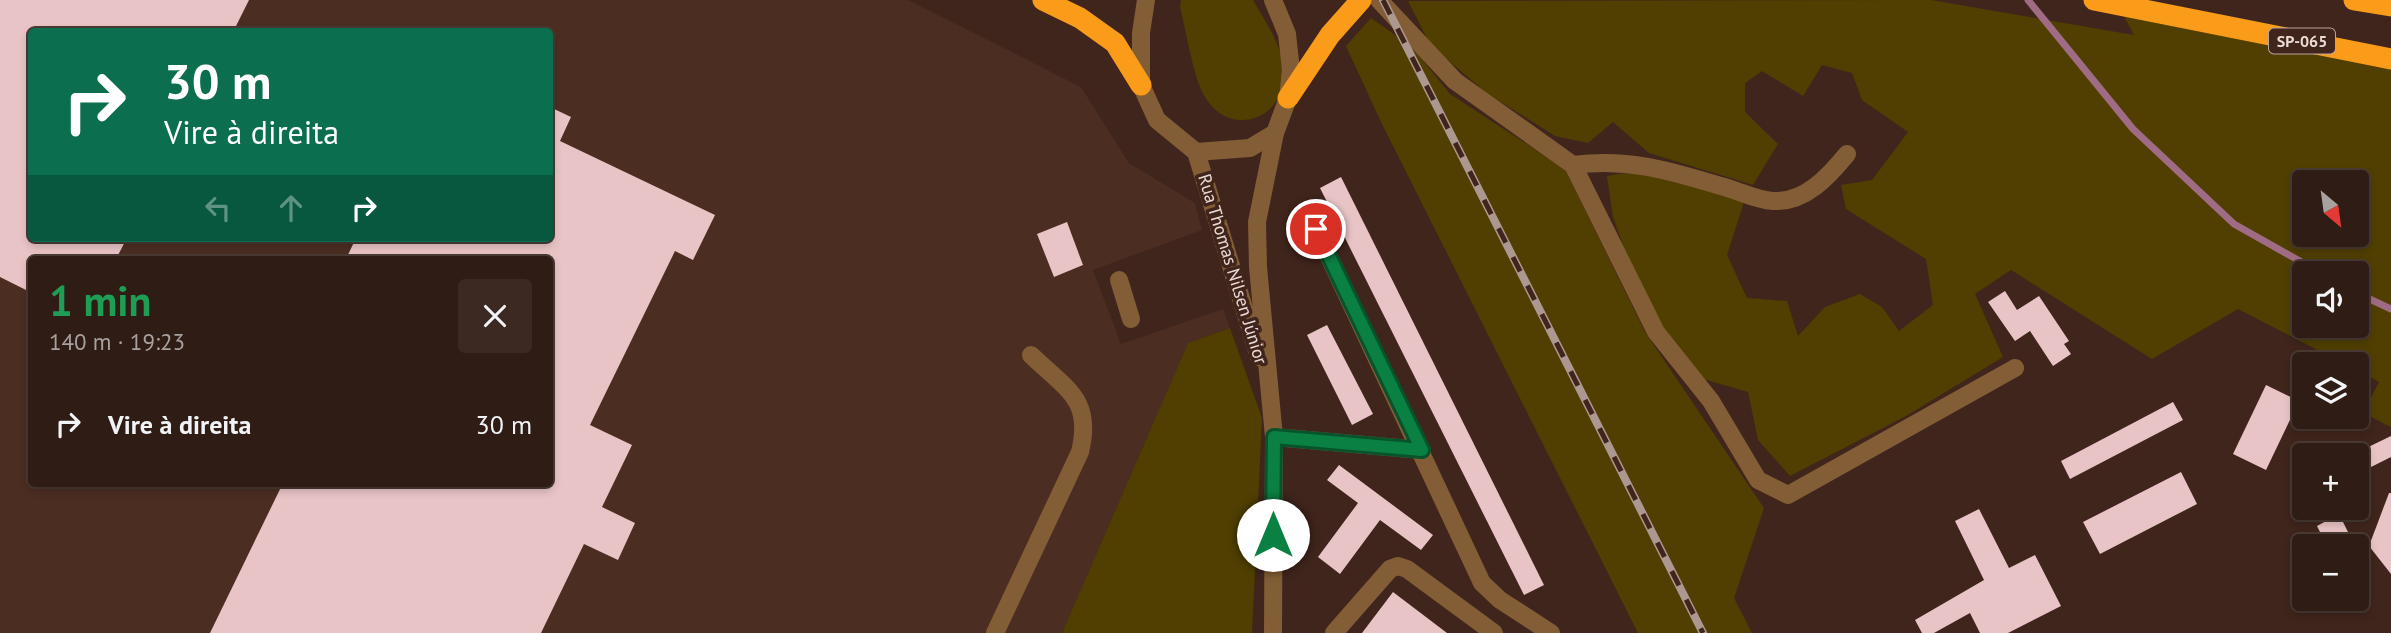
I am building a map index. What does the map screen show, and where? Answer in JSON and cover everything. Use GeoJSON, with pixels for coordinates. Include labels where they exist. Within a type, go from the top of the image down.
{"type":"FeatureCollection","features":[{"type":"Feature","properties":{"kind":"highway"},"geometry":{"type":"LineString","coordinates":[[1043,0],[1080,18],[1115,43],[1141,85]]}},
{"type":"Feature","properties":{"kind":"highway"},"geometry":{"type":"LineString","coordinates":[[1288,97],[1330,35],[1361,0]]}},
{"type":"Feature","properties":{"kind":"highway","name":"SP-065"},"geometry":{"type":"LineString","coordinates":[[2094,0],[2391,59]]}},
{"type":"Feature","properties":{"kind":"highway"},"geometry":{"type":"LineString","coordinates":[[2354,0],[2391,6]]}},
{"type":"Feature","properties":{"kind":"street","name":"Rua Thomas Nilsen Júnior"},"geometry":{"type":"LineString","coordinates":[[1146,0],[1141,33],[1141,85],[1157,120],[1196,152],[1270,393]]}},
{"type":"Feature","properties":{"kind":"street","name":"Rua Thomas Nilsen Júnior"},"geometry":{"type":"LineString","coordinates":[[1273,0],[1287,34],[1292,70],[1288,97],[1275,133],[1256,222],[1274,437],[1273,633]]}},
{"type":"Feature","properties":{"kind":"street"},"geometry":{"type":"LineString","coordinates":[[1379,0],[1455,81],[1573,165],[1656,332],[1711,401],[1758,480],[1788,495],[2015,368]]}},
{"type":"Feature","properties":{"kind":"street"},"geometry":{"type":"LineString","coordinates":[[1196,152],[1250,148],[1275,133]]}},
{"type":"Feature","properties":{"kind":"street"},"geometry":{"type":"LineString","coordinates":[[1573,165],[1629,162],[1664,169],[1773,201],[1799,195],[1824,183],[1847,154]]}},
{"type":"Feature","properties":{"kind":"street"},"geometry":{"type":"LineString","coordinates":[[1316,229],[1422,450],[1482,583],[1500,600],[1551,633]]}},
{"type":"Feature","properties":{"kind":"street"},"geometry":{"type":"LineString","coordinates":[[1238,285],[1258,267]]}},
{"type":"Feature","properties":{"kind":"street"},"geometry":{"type":"LineString","coordinates":[[1119,280],[1131,319]]}},
{"type":"Feature","properties":{"kind":"street"},"geometry":{"type":"LineString","coordinates":[[995,633],[1080,452],[1086,429],[1081,404],[1031,355]]}},
{"type":"Feature","properties":{"kind":"street"},"geometry":{"type":"LineString","coordinates":[[1274,437],[1422,450]]}},
{"type":"Feature","properties":{"kind":"street"},"geometry":{"type":"LineString","coordinates":[[1334,633],[1390,569],[1398,566],[1407,569],[1494,633]]}},
{"type":"Feature","properties":{"kind":"shaded area"},"geometry":{"type":"Polygon","coordinates":[[[0,0],[908,0],[1081,87],[1129,163],[1195,203],[1202,230],[1093,270],[1121,344],[1223,309],[1230,328],[1188,343],[1062,633],[0,633],[0,0]]]}},
{"type":"Feature","properties":{"kind":"shaded area"},"geometry":{"type":"Polygon","coordinates":[[[1181,0],[1253,0],[1275,38],[1283,63],[1284,82],[1278,98],[1269,110],[1257,117],[1243,120],[1228,118],[1215,109],[1204,95],[1196,76],[1180,7],[1181,0]]]}},
{"type":"Feature","properties":{"kind":"shaded area"},"geometry":{"type":"Polygon","coordinates":[[[1931,0],[2134,35],[2118,5],[2391,58],[2391,427],[2369,416],[2369,401],[2379,382],[2369,377],[2369,352],[2322,352],[2294,338],[2369,338],[2369,261],[2292,261],[2292,337],[2238,309],[2152,359],[2011,270],[1975,294],[2003,357],[1906,416],[1790,476],[1758,440],[1748,392],[1703,379],[1651,324],[1613,217],[1607,176],[1659,167],[1744,202],[1727,255],[1747,298],[1787,301],[1798,336],[1825,307],[1860,294],[1882,307],[1899,331],[1933,305],[1926,259],[1846,209],[1841,185],[1872,180],[1908,132],[1862,100],[1852,73],[1822,65],[1803,96],[1762,71],[1745,83],[1745,112],[1778,144],[1753,185],[1649,153],[1613,122],[1588,143],[1555,136],[1488,94],[1431,46],[1408,1],[1931,0]]]}},
{"type":"Feature","properties":{"kind":"shaded area"},"geometry":{"type":"Polygon","coordinates":[[[1371,18],[1412,47],[1450,94],[1565,169],[1645,332],[1764,508],[1734,598],[1752,633],[1638,633],[1381,122],[1346,46],[1371,18]]]}},
{"type":"Feature","properties":{"kind":"shaded area"},"geometry":{"type":"Polygon","coordinates":[[[1230,328],[1262,418],[1252,633],[1062,633],[1188,343],[1230,328]]]}},
{"type":"Feature","properties":{"kind":"building"},"geometry":{"type":"Polygon","coordinates":[[[0,0],[249,0],[235,28],[28,28],[28,242],[125,242],[118,256],[28,256],[28,291],[0,277],[0,0]]]}},
{"type":"Feature","properties":{"kind":"building"},"geometry":{"type":"Polygon","coordinates":[[[553,108],[571,117],[560,141],[715,215],[693,260],[675,251],[590,425],[632,445],[602,507],[635,523],[618,560],[584,544],[541,633],[210,633],[281,487],[553,487],[553,256],[347,256],[354,242],[553,242],[553,108]]]}},
{"type":"Feature","properties":{"kind":"building"},"geometry":{"type":"Polygon","coordinates":[[[1341,177],[1544,585],[1524,595],[1320,188],[1341,177]]]}},
{"type":"Feature","properties":{"kind":"building"},"geometry":{"type":"Polygon","coordinates":[[[1067,222],[1083,265],[1054,277],[1037,234],[1067,222]]]}},
{"type":"Feature","properties":{"kind":"building"},"geometry":{"type":"Polygon","coordinates":[[[2005,291],[2017,310],[2039,296],[2069,341],[2064,344],[2071,354],[2053,366],[2030,331],[2015,341],[1988,302],[2005,291]]]}},
{"type":"Feature","properties":{"kind":"building"},"geometry":{"type":"Polygon","coordinates":[[[1327,325],[1373,414],[1352,425],[1307,335],[1327,325]]]}},
{"type":"Feature","properties":{"kind":"building"},"geometry":{"type":"Polygon","coordinates":[[[2266,385],[2292,398],[2292,416],[2266,470],[2233,454],[2266,385]]]}},
{"type":"Feature","properties":{"kind":"building"},"geometry":{"type":"Polygon","coordinates":[[[2173,402],[2183,420],[2070,479],[2061,461],[2173,402]]]}},
{"type":"Feature","properties":{"kind":"building"},"geometry":{"type":"Polygon","coordinates":[[[2391,436],[2391,457],[2369,468],[2369,447],[2391,436]]]}},
{"type":"Feature","properties":{"kind":"building"},"geometry":{"type":"Polygon","coordinates":[[[1339,465],[1433,535],[1421,550],[1380,520],[1340,574],[1318,557],[1358,503],[1327,480],[1339,465]]]}},
{"type":"Feature","properties":{"kind":"building"},"geometry":{"type":"Polygon","coordinates":[[[2181,472],[2197,504],[2100,554],[2083,522],[2181,472]]]}},
{"type":"Feature","properties":{"kind":"building"},"geometry":{"type":"Polygon","coordinates":[[[2389,493],[2391,493],[2391,574],[2369,546],[2389,493]]]}},
{"type":"Feature","properties":{"kind":"building"},"geometry":{"type":"Polygon","coordinates":[[[1979,509],[2009,568],[2035,555],[2061,606],[2008,633],[1980,633],[1970,613],[1934,633],[1922,633],[1915,620],[1984,580],[1955,521],[1979,509]]]}},
{"type":"Feature","properties":{"kind":"building"},"geometry":{"type":"Polygon","coordinates":[[[2328,520],[2342,520],[2349,534],[2321,534],[2317,526],[2328,520]]]}},
{"type":"Feature","properties":{"kind":"building"},"geometry":{"type":"Polygon","coordinates":[[[1393,592],[1447,633],[1362,633],[1393,592]]]}},
{"type":"Feature","properties":{"kind":"waterway"},"geometry":{"type":"LineString","coordinates":[[2028,0],[2133,129],[2234,224],[2300,261]]}},
{"type":"Feature","properties":{"kind":"waterway"},"geometry":{"type":"LineString","coordinates":[[2369,299],[2391,309]]}},
{"type":"Feature","properties":{"kind":"railway"},"geometry":{"type":"LineString","coordinates":[[1383,0],[1703,633]]}},
{"type":"Feature","properties":{"kind":"route"},"geometry":{"type":"LineString","coordinates":[[1273,535],[1274,437],[1422,450],[1316,229]]}}]}
